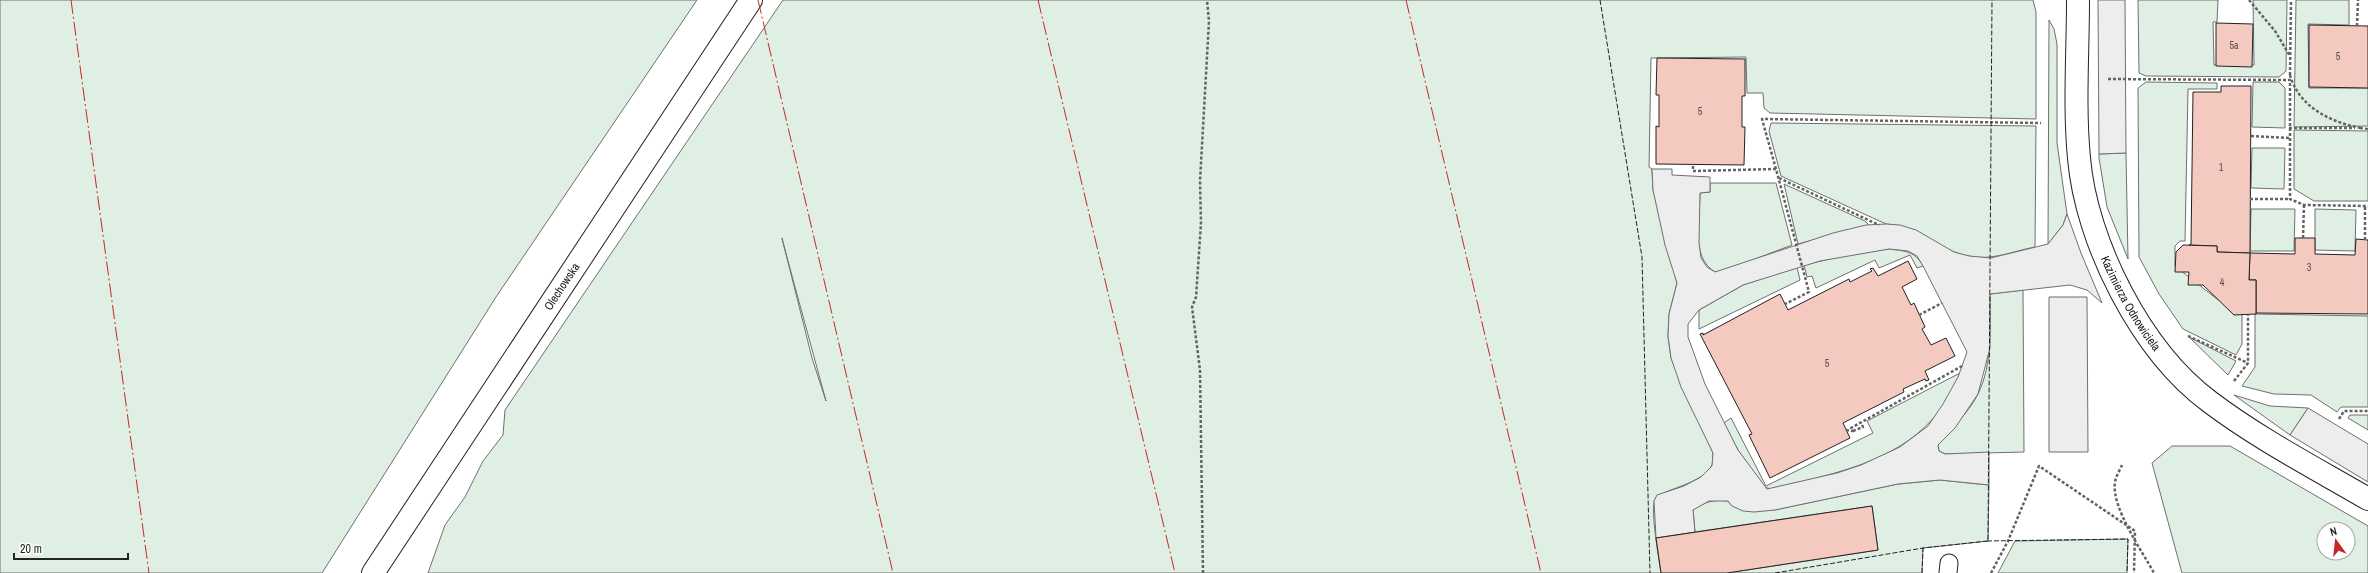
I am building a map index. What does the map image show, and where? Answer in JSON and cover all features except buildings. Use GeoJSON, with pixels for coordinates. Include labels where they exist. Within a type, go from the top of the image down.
{"type":"FeatureCollection","features":[{"type":"Feature","properties":{"kind":"street","name":"Olechowska"},"geometry":{"type":"LineString","coordinates":[[373,573],[751,0]]}},
{"type":"Feature","properties":{"kind":"street","name":"Kazimierza Odnowiciela"},"geometry":{"type":"LineString","coordinates":[[2078,0],[2078,144],[2082,180],[2101,247],[2130,310],[2140,325],[2177,371],[2209,401],[2368,500]]}},
{"type":"Feature","properties":{"kind":"path"},"geometry":{"type":"LineString","coordinates":[[1203,573],[1200,370],[1192,307],[1196,297],[1201,223],[1200,181],[1209,21],[1207,0]]}},
{"type":"Feature","properties":{"kind":"path"},"geometry":{"type":"LineString","coordinates":[[2249,0],[2275,31],[2290,57]]}},
{"type":"Feature","properties":{"kind":"path"},"geometry":{"type":"LineString","coordinates":[[2290,199],[2289,128],[2292,0]]}},
{"type":"Feature","properties":{"kind":"path"},"geometry":{"type":"LineString","coordinates":[[2358,0],[2358,26]]}},
{"type":"Feature","properties":{"kind":"path"},"geometry":{"type":"LineString","coordinates":[[2290,75],[2295,90],[2307,104],[2336,122],[2368,129]]}},
{"type":"Feature","properties":{"kind":"path"},"geometry":{"type":"LineString","coordinates":[[2078,80],[2290,80]]}},
{"type":"Feature","properties":{"kind":"path"},"geometry":{"type":"LineString","coordinates":[[1785,304],[1809,292],[1762,119],[2041,123]]}},
{"type":"Feature","properties":{"kind":"path"},"geometry":{"type":"LineString","coordinates":[[2289,128],[2361,128]]}},
{"type":"Feature","properties":{"kind":"path"},"geometry":{"type":"LineString","coordinates":[[2251,136],[2289,138]]}},
{"type":"Feature","properties":{"kind":"path"},"geometry":{"type":"LineString","coordinates":[[1693,166],[1693,171],[1776,170]]}},
{"type":"Feature","properties":{"kind":"path"},"geometry":{"type":"LineString","coordinates":[[1778,177],[1879,225]]}},
{"type":"Feature","properties":{"kind":"path"},"geometry":{"type":"LineString","coordinates":[[2250,199],[2290,199],[2304,205],[2367,206],[2365,240]]}},
{"type":"Feature","properties":{"kind":"path"},"geometry":{"type":"LineString","coordinates":[[2303,238],[2304,205]]}},
{"type":"Feature","properties":{"kind":"path"},"geometry":{"type":"LineString","coordinates":[[1919,315],[1942,303]]}},
{"type":"Feature","properties":{"kind":"path"},"geometry":{"type":"LineString","coordinates":[[2234,380],[2248,363],[2248,315]]}},
{"type":"Feature","properties":{"kind":"path"},"geometry":{"type":"LineString","coordinates":[[2184,334],[2248,363]]}},
{"type":"Feature","properties":{"kind":"path"},"geometry":{"type":"LineString","coordinates":[[1846,430],[1853,431],[1863,426],[1861,422],[1962,366]]}},
{"type":"Feature","properties":{"kind":"path"},"geometry":{"type":"LineString","coordinates":[[2339,419],[2344,411],[2368,411]]}},
{"type":"Feature","properties":{"kind":"path"},"geometry":{"type":"LineString","coordinates":[[2122,465],[2115,481],[2115,494],[2120,510],[2154,573]]}},
{"type":"Feature","properties":{"kind":"path"},"geometry":{"type":"LineString","coordinates":[[1991,573],[2008,541],[2039,466],[2135,531],[2134,573]]}},
{"type":"Feature","properties":{"kind":"green space"},"geometry":{"type":"Polygon","coordinates":[[[0,0],[697,0],[496,297],[322,573],[0,573],[0,0]]]}},
{"type":"Feature","properties":{"kind":"green space"},"geometry":{"type":"Polygon","coordinates":[[[783,0],[2033,0],[2036,12],[2036,119],[1770,113],[1764,108],[1763,93],[1747,93],[1746,57],[1651,58],[1649,167],[1652,169],[1653,190],[1677,283],[1669,314],[1668,336],[1671,358],[1713,453],[1712,465],[1707,472],[1692,482],[1664,493],[1655,499],[1654,524],[1661,573],[428,573],[445,525],[465,497],[483,461],[503,435],[505,410],[783,0]],[[785,251],[812,358],[826,401],[785,251]]]}},
{"type":"Feature","properties":{"kind":"green space"},"geometry":{"type":"Polygon","coordinates":[[[2138,0],[2218,0],[2217,22],[2213,22],[2214,65],[2254,65],[2253,0],[2287,0],[2286,71],[2279,77],[2146,76],[2139,73],[2138,0]]]}},
{"type":"Feature","properties":{"kind":"green space"},"geometry":{"type":"Polygon","coordinates":[[[2296,0],[2349,0],[2349,25],[2308,24],[2309,88],[2368,88],[2368,126],[2294,127],[2296,0]]]}},
{"type":"Feature","properties":{"kind":"green space"},"geometry":{"type":"Polygon","coordinates":[[[2049,20],[2054,29],[2057,44],[2057,143],[2067,214],[2063,225],[2048,244],[2049,20]]]}},
{"type":"Feature","properties":{"kind":"green space"},"geometry":{"type":"Polygon","coordinates":[[[2146,82],[2217,83],[2217,89],[2188,89],[2185,241],[2180,241],[2175,246],[2175,266],[2217,299],[2242,314],[2242,344],[2236,355],[2183,329],[2159,294],[2139,257],[2138,88],[2146,82]]]}},
{"type":"Feature","properties":{"kind":"green space"},"geometry":{"type":"Polygon","coordinates":[[[2253,82],[2279,82],[2285,88],[2285,128],[2252,127],[2253,82]]]}},
{"type":"Feature","properties":{"kind":"green space"},"geometry":{"type":"Polygon","coordinates":[[[1771,123],[2036,126],[2035,247],[2002,255],[1986,257],[1969,256],[1958,253],[1908,229],[1886,224],[1781,176],[1769,131],[1771,123]]]}},
{"type":"Feature","properties":{"kind":"green space"},"geometry":{"type":"Polygon","coordinates":[[[2294,130],[2368,131],[2368,201],[2314,201],[2294,189],[2294,130]]]}},
{"type":"Feature","properties":{"kind":"green space"},"geometry":{"type":"Polygon","coordinates":[[[2252,148],[2285,148],[2284,189],[2251,188],[2252,148]]]}},
{"type":"Feature","properties":{"kind":"green space"},"geometry":{"type":"Polygon","coordinates":[[[2126,153],[2128,259],[2107,207],[2099,158],[2099,154],[2126,153]]]}},
{"type":"Feature","properties":{"kind":"green space"},"geometry":{"type":"Polygon","coordinates":[[[1710,183],[1776,183],[1792,245],[1726,270],[1715,272],[1707,265],[1702,257],[1698,236],[1700,193],[1710,192],[1710,183]]]}},
{"type":"Feature","properties":{"kind":"green space"},"geometry":{"type":"Polygon","coordinates":[[[1784,184],[1865,221],[1869,225],[1798,244],[1784,184]]]}},
{"type":"Feature","properties":{"kind":"green space"},"geometry":{"type":"Polygon","coordinates":[[[2251,209],[2295,209],[2294,251],[2250,251],[2251,209]]]}},
{"type":"Feature","properties":{"kind":"green space"},"geometry":{"type":"Polygon","coordinates":[[[2315,209],[2356,210],[2355,251],[2315,250],[2315,209]]]}},
{"type":"Feature","properties":{"kind":"green space"},"geometry":{"type":"Polygon","coordinates":[[[1889,249],[1905,251],[1917,257],[1923,266],[1917,268],[1910,255],[1879,268],[1875,260],[1816,288],[1812,276],[1807,277],[1804,265],[1851,254],[1889,249]]]}},
{"type":"Feature","properties":{"kind":"green space"},"geometry":{"type":"Polygon","coordinates":[[[1797,267],[1800,280],[1699,329],[1699,310],[1743,285],[1797,267]]]}},
{"type":"Feature","properties":{"kind":"green space"},"geometry":{"type":"Polygon","coordinates":[[[2023,290],[2024,452],[1945,454],[1939,451],[1938,445],[1974,401],[1983,382],[1990,345],[1990,294],[2023,290]]]}},
{"type":"Feature","properties":{"kind":"green space"},"geometry":{"type":"Polygon","coordinates":[[[2255,314],[2368,316],[2368,407],[2341,407],[2337,412],[2311,395],[2274,394],[2242,386],[2255,367],[2255,314]]]}},
{"type":"Feature","properties":{"kind":"green space"},"geometry":{"type":"Polygon","coordinates":[[[2189,337],[2236,361],[2228,375],[2189,337]]]}},
{"type":"Feature","properties":{"kind":"green space"},"geometry":{"type":"Polygon","coordinates":[[[1960,373],[1946,401],[1928,424],[1907,442],[1883,455],[1857,466],[1829,475],[1771,489],[1764,487],[1738,450],[1724,424],[1731,418],[1766,486],[1873,433],[1867,421],[1960,373]]]}},
{"type":"Feature","properties":{"kind":"green space"},"geometry":{"type":"Polygon","coordinates":[[[2234,395],[2270,406],[2308,408],[2290,435],[2234,395]]]}},
{"type":"Feature","properties":{"kind":"green space"},"geometry":{"type":"Polygon","coordinates":[[[2350,415],[2368,415],[2368,430],[2348,418],[2350,415]]]}},
{"type":"Feature","properties":{"kind":"green space"},"geometry":{"type":"Polygon","coordinates":[[[2172,446],[2230,446],[2368,526],[2368,573],[2182,573],[2152,463],[2172,446]]]}},
{"type":"Feature","properties":{"kind":"green space"},"geometry":{"type":"Polygon","coordinates":[[[1940,480],[1989,485],[1988,541],[1923,548],[1922,573],[1727,573],[1878,550],[1872,506],[1695,532],[1693,510],[1701,505],[1718,500],[1728,501],[1732,506],[1774,510],[1898,484],[1940,480]]]}},
{"type":"Feature","properties":{"kind":"green space"},"geometry":{"type":"Polygon","coordinates":[[[2128,539],[2127,573],[1998,573],[2015,541],[2128,539]]]}},
{"type":"Feature","properties":{"kind":"shaded area"},"geometry":{"type":"Polygon","coordinates":[[[2098,0],[2125,0],[2126,153],[2099,154],[2098,0]]]}},
{"type":"Feature","properties":{"kind":"shaded area"},"geometry":{"type":"Polygon","coordinates":[[[1652,169],[1672,169],[1672,175],[1710,177],[1710,192],[1700,193],[1699,243],[1701,258],[1707,267],[1715,272],[1833,233],[1866,225],[1900,225],[1916,230],[1954,252],[1969,256],[1991,258],[2048,244],[2063,225],[2067,214],[2081,253],[2102,303],[2087,290],[2070,285],[1990,294],[1990,348],[1978,394],[1955,428],[1938,445],[1939,451],[1945,454],[1989,452],[1989,485],[1940,480],[1898,484],[1775,510],[1754,512],[1743,511],[1732,506],[1728,501],[1709,501],[1693,510],[1695,532],[1656,538],[1654,501],[1657,495],[1684,486],[1701,477],[1712,466],[1713,453],[1681,387],[1671,358],[1668,336],[1669,314],[1677,283],[1665,245],[1653,190],[1652,169]],[[1889,249],[1820,261],[1743,285],[1699,310],[1688,324],[1688,337],[1705,384],[1738,450],[1767,489],[1837,473],[1861,465],[1900,447],[1928,426],[1943,404],[1958,377],[1967,352],[1923,266],[1917,256],[1908,251],[1889,249]]]}},
{"type":"Feature","properties":{"kind":"shaded area"},"geometry":{"type":"Polygon","coordinates":[[[2049,297],[2087,297],[2088,452],[2049,452],[2049,297]]]}},
{"type":"Feature","properties":{"kind":"shaded area"},"geometry":{"type":"Polygon","coordinates":[[[2308,408],[2368,444],[2368,482],[2290,435],[2308,408]]]}},
{"type":"Feature","properties":{"kind":"fence"},"geometry":{"type":"LineString","coordinates":[[1600,0],[1642,257],[1650,573]]}},
{"type":"Feature","properties":{"kind":"fence"},"geometry":{"type":"LineString","coordinates":[[1775,573],[1923,548],[1988,541],[1992,0]]}},
{"type":"Feature","properties":{"kind":"fence"},"geometry":{"type":"LineString","coordinates":[[1987,541],[2128,539],[2127,573]]}},
{"type":"Feature","properties":{"kind":"fence"},"geometry":{"type":"LineString","coordinates":[[1922,573],[1923,548]]}},
{"type":"Feature","properties":{"kind":"power"},"geometry":{"type":"LineString","coordinates":[[71,0],[149,573]]}},
{"type":"Feature","properties":{"kind":"power"},"geometry":{"type":"LineString","coordinates":[[758,0],[893,573]]}},
{"type":"Feature","properties":{"kind":"power"},"geometry":{"type":"LineString","coordinates":[[1038,0],[1175,573]]}},
{"type":"Feature","properties":{"kind":"power"},"geometry":{"type":"LineString","coordinates":[[1406,0],[1541,573]]}}]}
